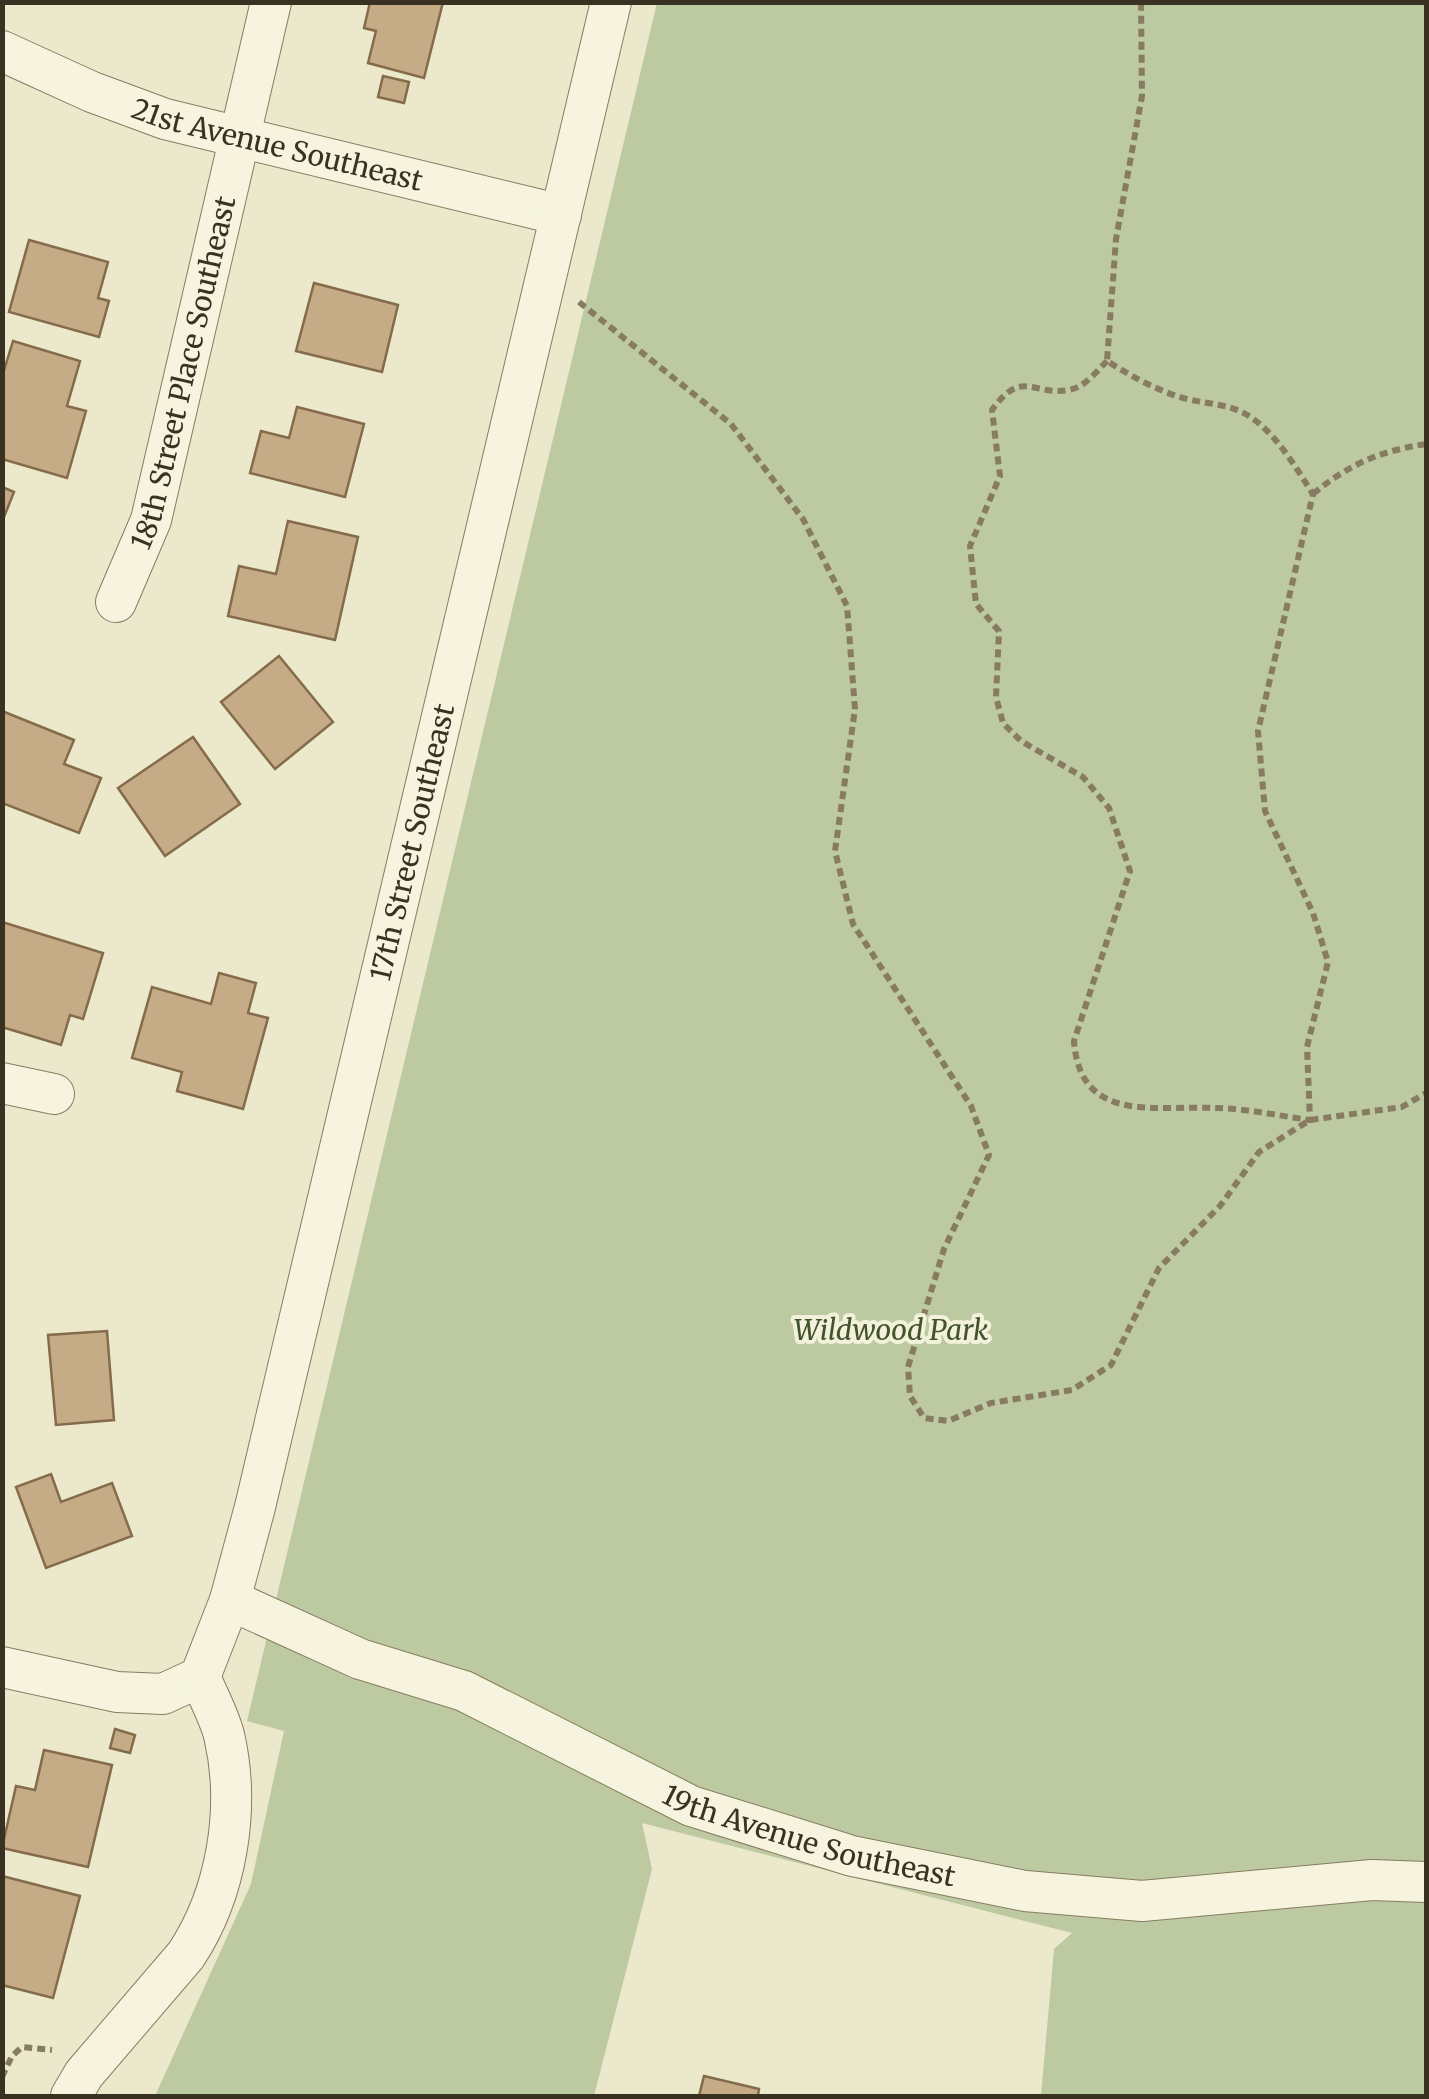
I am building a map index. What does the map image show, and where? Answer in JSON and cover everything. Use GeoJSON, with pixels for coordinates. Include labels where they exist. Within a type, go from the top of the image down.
{"type":"FeatureCollection","features":[{"type":"Feature","properties":{"kind":"street","name":"18th Street Place Southeast"},"geometry":{"type":"LineString","coordinates":[[116,602],[151,520],[270,2]]}},
{"type":"Feature","properties":{"kind":"street","name":"17th Street Southeast"},"geometry":{"type":"LineString","coordinates":[[200,1677],[230,1600],[611,2]]}},
{"type":"Feature","properties":{"kind":"street","name":"21st Avenue Southeast"},"geometry":{"type":"LineString","coordinates":[[2,50],[92,92],[238,139],[560,216]]}},
{"type":"Feature","properties":{"kind":"street"},"geometry":{"type":"LineString","coordinates":[[2,1083],[54,1094]]}},
{"type":"Feature","properties":{"kind":"street","name":"19th Avenue Southeast"},"geometry":{"type":"LineString","coordinates":[[230,1600],[360,1660],[464,1691],[692,1806],[852,1856],[1024,1891],[1142,1902],[1372,1880],[1426,1882]]}},
{"type":"Feature","properties":{"kind":"street"},"geometry":{"type":"LineString","coordinates":[[2,1667],[117,1692],[163,1694],[200,1677],[224,1734],[230,1783],[227,1851],[219,1884],[186,1954],[72,2096]]}},
{"type":"Feature","properties":{"kind":"path"},"geometry":{"type":"LineString","coordinates":[[1141,2],[1142,96],[1116,239],[1107,361],[1085,383],[1068,390],[1024,384],[1005,392],[992,410],[1000,476],[970,546],[976,604],[1000,631],[996,697],[1003,724],[1021,741],[1083,777],[1109,808],[1130,871],[1074,1042],[1076,1070],[1092,1092],[1115,1104],[1221,1108],[1310,1120],[1402,1108],[1426,1094]]}},
{"type":"Feature","properties":{"kind":"path"},"geometry":{"type":"LineString","coordinates":[[546,276],[730,424],[803,519],[847,606],[856,709],[835,851],[853,924],[971,1106],[990,1155],[944,1249],[908,1367],[910,1396],[924,1418],[948,1422],[991,1404],[1072,1390],[1111,1365],[1159,1268],[1220,1206],[1258,1152],[1310,1120]]}},
{"type":"Feature","properties":{"kind":"path"},"geometry":{"type":"LineString","coordinates":[[1107,361],[1143,382],[1184,398],[1230,406],[1255,420],[1285,451],[1313,494]]}},
{"type":"Feature","properties":{"kind":"path"},"geometry":{"type":"LineString","coordinates":[[1310,1120],[1307,1047],[1328,962],[1314,913],[1265,810],[1258,731],[1313,494],[1358,462],[1386,450],[1426,444]]}},
{"type":"Feature","properties":{"kind":"path"},"geometry":{"type":"LineString","coordinates":[[2,2077],[12,2056],[22,2047],[97,2061]]}},
{"type":"Feature","properties":{"kind":"green space","name":"Wildwood Park"},"geometry":{"type":"Polygon","coordinates":[[[657,3],[1426,3],[1426,2096],[1041,2096],[1054,1949],[1072,1933],[642,1823],[652,1869],[594,2096],[155,2096],[251,1884],[284,1731],[247,1721],[657,3]]]}},
{"type":"Feature","properties":{"kind":"building"},"geometry":{"type":"Polygon","coordinates":[[[370,2],[443,2],[424,78],[368,63],[376,31],[364,28],[370,2]]]}},
{"type":"Feature","properties":{"kind":"building"},"geometry":{"type":"Polygon","coordinates":[[[383,76],[409,82],[404,103],[378,97],[383,76]]]}},
{"type":"Feature","properties":{"kind":"building"},"geometry":{"type":"Polygon","coordinates":[[[29,240],[108,262],[98,298],[109,301],[99,337],[9,312],[29,240]]]}},
{"type":"Feature","properties":{"kind":"building"},"geometry":{"type":"Polygon","coordinates":[[[314,283],[398,305],[382,372],[296,351],[314,283]]]}},
{"type":"Feature","properties":{"kind":"building"},"geometry":{"type":"Polygon","coordinates":[[[13,341],[80,361],[67,406],[86,411],[67,478],[2,459],[2,377],[13,341]]]}},
{"type":"Feature","properties":{"kind":"building"},"geometry":{"type":"Polygon","coordinates":[[[297,407],[364,424],[345,497],[250,473],[261,431],[289,438],[297,407]]]}},
{"type":"Feature","properties":{"kind":"building"},"geometry":{"type":"Polygon","coordinates":[[[2,487],[14,492],[2,522],[2,487]]]}},
{"type":"Feature","properties":{"kind":"building"},"geometry":{"type":"Polygon","coordinates":[[[288,521],[358,537],[335,640],[228,616],[239,566],[276,574],[288,521]]]}},
{"type":"Feature","properties":{"kind":"building"},"geometry":{"type":"Polygon","coordinates":[[[279,656],[333,722],[275,769],[221,702],[279,656]]]}},
{"type":"Feature","properties":{"kind":"building"},"geometry":{"type":"Polygon","coordinates":[[[2,711],[74,740],[64,764],[101,778],[79,833],[2,803],[2,711]]]}},
{"type":"Feature","properties":{"kind":"building"},"geometry":{"type":"Polygon","coordinates":[[[193,737],[240,804],[165,856],[118,788],[193,737]]]}},
{"type":"Feature","properties":{"kind":"building"},"geometry":{"type":"Polygon","coordinates":[[[2,922],[103,953],[83,1019],[70,1015],[61,1045],[2,1027],[2,922]]]}},
{"type":"Feature","properties":{"kind":"building"},"geometry":{"type":"Polygon","coordinates":[[[219,973],[256,983],[248,1013],[268,1018],[243,1109],[177,1091],[182,1072],[132,1058],[152,987],[211,1004],[219,973]]]}},
{"type":"Feature","properties":{"kind":"building"},"geometry":{"type":"Polygon","coordinates":[[[107,1331],[114,1420],[56,1425],[48,1335],[107,1331]]]}},
{"type":"Feature","properties":{"kind":"building"},"geometry":{"type":"Polygon","coordinates":[[[51,1474],[61,1502],[112,1483],[132,1536],[46,1568],[16,1487],[51,1474]]]}},
{"type":"Feature","properties":{"kind":"building"},"geometry":{"type":"Polygon","coordinates":[[[115,1729],[135,1735],[130,1753],[110,1748],[115,1729]]]}},
{"type":"Feature","properties":{"kind":"building"},"geometry":{"type":"Polygon","coordinates":[[[44,1750],[112,1765],[88,1867],[2,1848],[16,1786],[35,1790],[44,1750]]]}},
{"type":"Feature","properties":{"kind":"building"},"geometry":{"type":"Polygon","coordinates":[[[2,1876],[80,1896],[53,1998],[2,1985],[2,1876]]]}},
{"type":"Feature","properties":{"kind":"building"},"geometry":{"type":"Polygon","coordinates":[[[704,2076],[759,2089],[758,2096],[699,2096],[704,2076]]]}}]}
